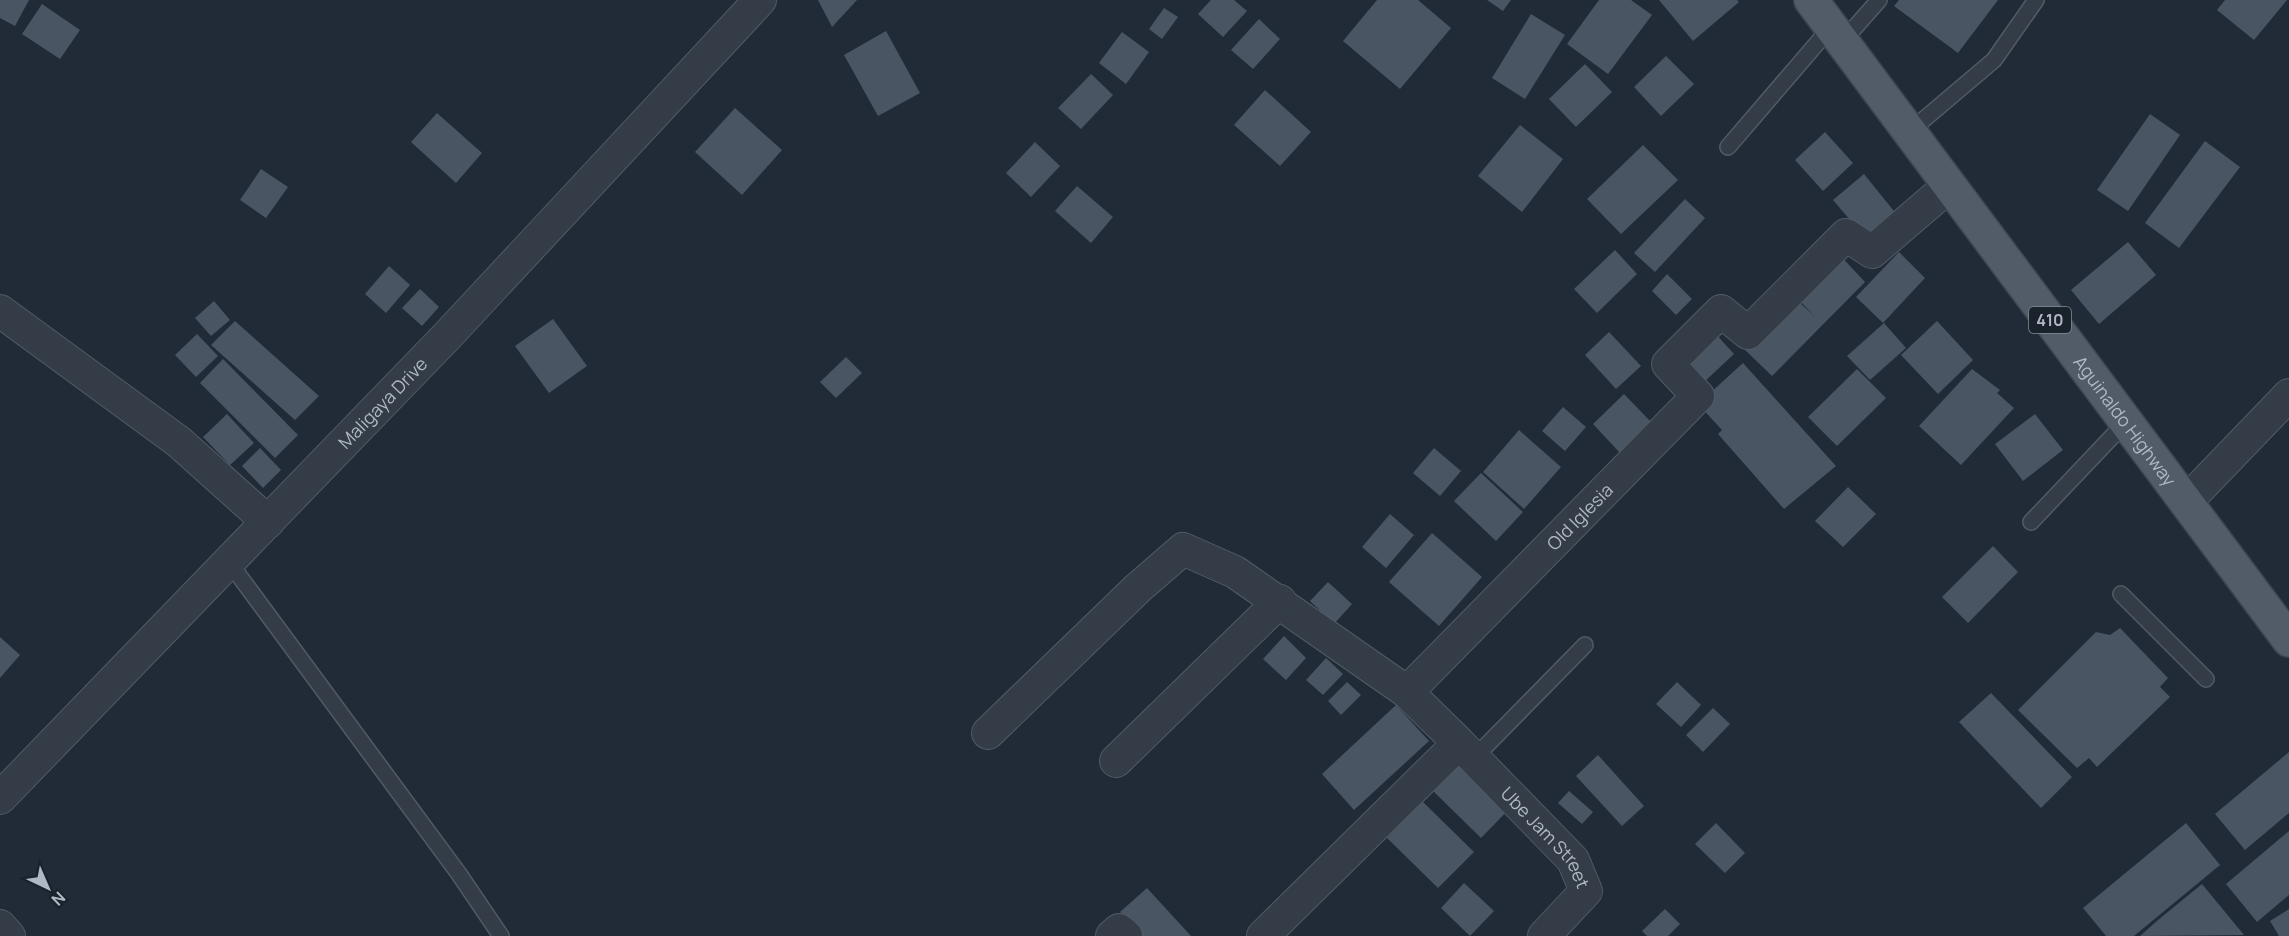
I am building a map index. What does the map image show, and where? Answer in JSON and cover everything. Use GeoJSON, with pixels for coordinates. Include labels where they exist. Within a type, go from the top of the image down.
{"type":"FeatureCollection","features":[{"type":"Feature","properties":{"kind":"main road","name":"Aguinaldo Highway"},"geometry":{"type":"LineString","coordinates":[[1811,0],[2289,640]]}},
{"type":"Feature","properties":{"kind":"street","name":"Maligaya Drive"},"geometry":{"type":"LineString","coordinates":[[0,798],[448,335],[760,0]]}},
{"type":"Feature","properties":{"kind":"street","name":"Old Iglesia"},"geometry":{"type":"LineString","coordinates":[[1407,692],[1698,396],[1668,364],[1720,311],[1748,333],[1846,235],[1872,252],[1950,184]]}},
{"type":"Feature","properties":{"kind":"street"},"geometry":{"type":"LineString","coordinates":[[0,311],[179,442],[268,522]]}},
{"type":"Feature","properties":{"kind":"street"},"geometry":{"type":"LineString","coordinates":[[2186,502],[2289,395]]}},
{"type":"Feature","properties":{"kind":"street"},"geometry":{"type":"LineString","coordinates":[[988,733],[1138,588],[1183,549],[1235,572],[1280,601],[1407,692],[1466,751],[1263,936]]}},
{"type":"Feature","properties":{"kind":"street"},"geometry":{"type":"LineString","coordinates":[[1116,761],[1280,601]]}},
{"type":"Feature","properties":{"kind":"street","name":"Ube Jam Street"},"geometry":{"type":"LineString","coordinates":[[1466,751],[1573,860],[1587,891],[1544,936]]}},
{"type":"Feature","properties":{"kind":"street"},"geometry":{"type":"LineString","coordinates":[[0,926],[9,936]]}},
{"type":"Feature","properties":{"kind":"street"},"geometry":{"type":"LineString","coordinates":[[1112,936],[1119,930],[1126,936]]}},
{"type":"Feature","properties":{"kind":"lane"},"geometry":{"type":"LineString","coordinates":[[1728,147],[1837,35],[1879,0]]}},
{"type":"Feature","properties":{"kind":"lane"},"geometry":{"type":"LineString","coordinates":[[1909,132],[1994,60],[2036,0]]}},
{"type":"Feature","properties":{"kind":"lane"},"geometry":{"type":"LineString","coordinates":[[2031,522],[2125,423]]}},
{"type":"Feature","properties":{"kind":"lane"},"geometry":{"type":"LineString","coordinates":[[229,562],[459,874],[501,936]]}},
{"type":"Feature","properties":{"kind":"lane"},"geometry":{"type":"LineString","coordinates":[[2121,594],[2206,680]]}},
{"type":"Feature","properties":{"kind":"lane"},"geometry":{"type":"LineString","coordinates":[[1466,751],[1585,645]]}},
{"type":"Feature","properties":{"kind":"building"},"geometry":{"type":"Polygon","coordinates":[[[0,0],[29,0],[15,26],[0,18],[0,0]]]}},
{"type":"Feature","properties":{"kind":"building"},"geometry":{"type":"Polygon","coordinates":[[[818,0],[857,0],[832,27],[818,0]]]}},
{"type":"Feature","properties":{"kind":"building"},"geometry":{"type":"Polygon","coordinates":[[[1211,0],[1234,0],[1247,11],[1223,37],[1198,14],[1211,0]]]}},
{"type":"Feature","properties":{"kind":"building"},"geometry":{"type":"Polygon","coordinates":[[[1377,0],[1418,0],[1451,28],[1400,89],[1343,41],[1377,0]]]}},
{"type":"Feature","properties":{"kind":"building"},"geometry":{"type":"Polygon","coordinates":[[[1487,0],[1511,0],[1503,11],[1487,0]]]}},
{"type":"Feature","properties":{"kind":"building"},"geometry":{"type":"Polygon","coordinates":[[[1599,0],[1631,0],[1652,15],[1608,74],[1567,44],[1599,0]]]}},
{"type":"Feature","properties":{"kind":"building"},"geometry":{"type":"Polygon","coordinates":[[[1659,0],[1737,0],[1739,2],[1693,41],[1659,0]]]}},
{"type":"Feature","properties":{"kind":"building"},"geometry":{"type":"Polygon","coordinates":[[[1899,0],[1998,0],[1958,53],[1894,6],[1899,0]]]}},
{"type":"Feature","properties":{"kind":"building"},"geometry":{"type":"Polygon","coordinates":[[[2225,0],[2287,0],[2254,40],[2217,10],[2225,0]]]}},
{"type":"Feature","properties":{"kind":"building"},"geometry":{"type":"Polygon","coordinates":[[[42,4],[80,30],[60,59],[22,34],[42,4]]]}},
{"type":"Feature","properties":{"kind":"building"},"geometry":{"type":"Polygon","coordinates":[[[1164,8],[1178,17],[1162,39],[1149,29],[1164,8]]]}},
{"type":"Feature","properties":{"kind":"building"},"geometry":{"type":"Polygon","coordinates":[[[1531,14],[1565,35],[1525,99],[1492,78],[1531,14]]]}},
{"type":"Feature","properties":{"kind":"building"},"geometry":{"type":"Polygon","coordinates":[[[1259,19],[1280,39],[1253,69],[1231,50],[1259,19]]]}},
{"type":"Feature","properties":{"kind":"building"},"geometry":{"type":"Polygon","coordinates":[[[886,31],[920,93],[878,116],[844,55],[886,31]]]}},
{"type":"Feature","properties":{"kind":"building"},"geometry":{"type":"Polygon","coordinates":[[[1122,32],[1149,52],[1126,84],[1099,63],[1122,32]]]}},
{"type":"Feature","properties":{"kind":"building"},"geometry":{"type":"Polygon","coordinates":[[[1666,56],[1694,84],[1661,116],[1634,87],[1666,56]]]}},
{"type":"Feature","properties":{"kind":"building"},"geometry":{"type":"Polygon","coordinates":[[[1585,64],[1612,92],[1576,127],[1549,99],[1585,64]]]}},
{"type":"Feature","properties":{"kind":"building"},"geometry":{"type":"Polygon","coordinates":[[[1091,74],[1113,95],[1081,129],[1058,108],[1091,74]]]}},
{"type":"Feature","properties":{"kind":"building"},"geometry":{"type":"Polygon","coordinates":[[[1265,90],[1311,132],[1280,166],[1234,125],[1265,90]]]}},
{"type":"Feature","properties":{"kind":"building"},"geometry":{"type":"Polygon","coordinates":[[[735,108],[782,150],[742,195],[695,152],[735,108]]]}},
{"type":"Feature","properties":{"kind":"building"},"geometry":{"type":"Polygon","coordinates":[[[437,113],[482,153],[456,183],[411,142],[437,113]]]}},
{"type":"Feature","properties":{"kind":"building"},"geometry":{"type":"Polygon","coordinates":[[[2150,114],[2180,135],[2128,211],[2097,190],[2150,114]]]}},
{"type":"Feature","properties":{"kind":"building"},"geometry":{"type":"Polygon","coordinates":[[[1520,125],[1563,159],[1522,212],[1478,176],[1520,125]]]}},
{"type":"Feature","properties":{"kind":"building"},"geometry":{"type":"Polygon","coordinates":[[[1825,132],[1853,163],[1823,191],[1795,160],[1825,132]]]}},
{"type":"Feature","properties":{"kind":"building"},"geometry":{"type":"Polygon","coordinates":[[[2205,141],[2240,167],[2179,248],[2145,223],[2205,141]]]}},
{"type":"Feature","properties":{"kind":"building"},"geometry":{"type":"Polygon","coordinates":[[[1035,142],[1060,166],[1031,197],[1006,173],[1035,142]]]}},
{"type":"Feature","properties":{"kind":"building"},"geometry":{"type":"Polygon","coordinates":[[[1643,145],[1678,180],[1621,234],[1587,199],[1643,145]]]}},
{"type":"Feature","properties":{"kind":"building"},"geometry":{"type":"Polygon","coordinates":[[[261,169],[288,187],[266,218],[240,200],[261,169]]]}},
{"type":"Feature","properties":{"kind":"building"},"geometry":{"type":"Polygon","coordinates":[[[1864,174],[1898,216],[1868,241],[1833,200],[1864,174]]]}},
{"type":"Feature","properties":{"kind":"building"},"geometry":{"type":"Polygon","coordinates":[[[1077,186],[1113,217],[1091,243],[1055,211],[1077,186]]]}},
{"type":"Feature","properties":{"kind":"building"},"geometry":{"type":"Polygon","coordinates":[[[1685,199],[1705,218],[1655,272],[1634,253],[1685,199]]]}},
{"type":"Feature","properties":{"kind":"building"},"geometry":{"type":"Polygon","coordinates":[[[2128,242],[2156,275],[2099,324],[2071,290],[2128,242]]]}},
{"type":"Feature","properties":{"kind":"building"},"geometry":{"type":"Polygon","coordinates":[[[1615,250],[1637,274],[1597,313],[1574,289],[1615,250]]]}},
{"type":"Feature","properties":{"kind":"building"},"geometry":{"type":"Polygon","coordinates":[[[1835,250],[1865,282],[1772,376],[1742,347],[1792,295],[1814,316],[1792,292],[1835,250]]]}},
{"type":"Feature","properties":{"kind":"building"},"geometry":{"type":"Polygon","coordinates":[[[1899,252],[1925,278],[1883,323],[1856,297],[1899,252]]]}},
{"type":"Feature","properties":{"kind":"building"},"geometry":{"type":"Polygon","coordinates":[[[389,266],[410,285],[386,313],[365,294],[389,266]]]}},
{"type":"Feature","properties":{"kind":"building"},"geometry":{"type":"Polygon","coordinates":[[[1667,274],[1692,299],[1676,315],[1652,291],[1667,274]]]}},
{"type":"Feature","properties":{"kind":"building"},"geometry":{"type":"Polygon","coordinates":[[[420,289],[439,307],[422,326],[402,308],[420,289]]]}},
{"type":"Feature","properties":{"kind":"building"},"geometry":{"type":"Polygon","coordinates":[[[214,301],[230,320],[211,336],[195,318],[214,301]]]}},
{"type":"Feature","properties":{"kind":"building"},"geometry":{"type":"Polygon","coordinates":[[[553,319],[587,366],[549,393],[515,346],[553,319]]]}},
{"type":"Feature","properties":{"kind":"building"},"geometry":{"type":"Polygon","coordinates":[[[235,321],[319,396],[295,420],[211,345],[235,321]]]}},
{"type":"Feature","properties":{"kind":"building"},"geometry":{"type":"Polygon","coordinates":[[[1937,321],[1973,360],[1938,394],[1901,355],[1937,321]]]}},
{"type":"Feature","properties":{"kind":"building"},"geometry":{"type":"Polygon","coordinates":[[[1884,323],[1906,348],[1870,380],[1847,356],[1884,323]]]}},
{"type":"Feature","properties":{"kind":"building"},"geometry":{"type":"Polygon","coordinates":[[[1713,331],[1734,354],[1704,382],[1683,358],[1713,331]]]}},
{"type":"Feature","properties":{"kind":"building"},"geometry":{"type":"Polygon","coordinates":[[[1609,332],[1641,366],[1616,389],[1585,355],[1609,332]]]}},
{"type":"Feature","properties":{"kind":"building"},"geometry":{"type":"Polygon","coordinates":[[[197,334],[218,356],[196,377],[175,355],[197,334]]]}},
{"type":"Feature","properties":{"kind":"building"},"geometry":{"type":"Polygon","coordinates":[[[846,357],[862,373],[836,398],[820,382],[846,357]]]}},
{"type":"Feature","properties":{"kind":"building"},"geometry":{"type":"Polygon","coordinates":[[[223,359],[298,435],[275,458],[200,383],[223,359]]]}},
{"type":"Feature","properties":{"kind":"building"},"geometry":{"type":"Polygon","coordinates":[[[1743,363],[1836,466],[1784,509],[1718,434],[1722,430],[1698,404],[1743,363]]]}},
{"type":"Feature","properties":{"kind":"building"},"geometry":{"type":"Polygon","coordinates":[[[1857,369],[1886,398],[1837,446],[1808,417],[1857,369]]]}},
{"type":"Feature","properties":{"kind":"building"},"geometry":{"type":"Polygon","coordinates":[[[1972,369],[2000,390],[1997,393],[2014,408],[1961,465],[1919,426],[1972,369]]]}},
{"type":"Feature","properties":{"kind":"building"},"geometry":{"type":"Polygon","coordinates":[[[1624,394],[1653,424],[1621,454],[1593,424],[1624,394]]]}},
{"type":"Feature","properties":{"kind":"building"},"geometry":{"type":"Polygon","coordinates":[[[1563,407],[1586,427],[1565,451],[1542,431],[1563,407]]]}},
{"type":"Feature","properties":{"kind":"building"},"geometry":{"type":"Polygon","coordinates":[[[227,414],[254,443],[230,465],[203,437],[227,414]]]}},
{"type":"Feature","properties":{"kind":"building"},"geometry":{"type":"Polygon","coordinates":[[[2035,414],[2063,450],[2023,481],[1995,444],[2035,414]]]}},
{"type":"Feature","properties":{"kind":"building"},"geometry":{"type":"Polygon","coordinates":[[[1519,430],[1561,467],[1524,509],[1483,472],[1519,430]]]}},
{"type":"Feature","properties":{"kind":"building"},"geometry":{"type":"Polygon","coordinates":[[[260,448],[281,470],[263,488],[242,466],[260,448]]]}},
{"type":"Feature","properties":{"kind":"building"},"geometry":{"type":"Polygon","coordinates":[[[1434,448],[1461,471],[1440,496],[1413,473],[1434,448]]]}},
{"type":"Feature","properties":{"kind":"building"},"geometry":{"type":"Polygon","coordinates":[[[1481,473],[1523,512],[1496,541],[1454,501],[1481,473]]]}},
{"type":"Feature","properties":{"kind":"building"},"geometry":{"type":"Polygon","coordinates":[[[1848,487],[1876,514],[1843,547],[1815,521],[1848,487]]]}},
{"type":"Feature","properties":{"kind":"building"},"geometry":{"type":"Polygon","coordinates":[[[1390,514],[1414,535],[1386,568],[1362,547],[1390,514]]]}},
{"type":"Feature","properties":{"kind":"building"},"geometry":{"type":"Polygon","coordinates":[[[1432,533],[1482,577],[1439,626],[1389,582],[1432,533]]]}},
{"type":"Feature","properties":{"kind":"building"},"geometry":{"type":"Polygon","coordinates":[[[1993,546],[2018,572],[1968,623],[1942,597],[1993,546]]]}},
{"type":"Feature","properties":{"kind":"building"},"geometry":{"type":"Polygon","coordinates":[[[1328,582],[1352,604],[1334,624],[1310,601],[1328,582]]]}},
{"type":"Feature","properties":{"kind":"building"},"geometry":{"type":"Polygon","coordinates":[[[2120,628],[2168,678],[2160,687],[2170,697],[2097,767],[2089,758],[2077,768],[2018,710],[2096,632],[2110,635],[2120,628]]]}},
{"type":"Feature","properties":{"kind":"building"},"geometry":{"type":"Polygon","coordinates":[[[1284,636],[1306,658],[1286,680],[1263,659],[1284,636]]]}},
{"type":"Feature","properties":{"kind":"building"},"geometry":{"type":"Polygon","coordinates":[[[0,637],[20,655],[0,678],[0,637]]]}},
{"type":"Feature","properties":{"kind":"building"},"geometry":{"type":"Polygon","coordinates":[[[1326,658],[1343,674],[1323,695],[1306,680],[1326,658]]]}},
{"type":"Feature","properties":{"kind":"building"},"geometry":{"type":"Polygon","coordinates":[[[1347,682],[1361,695],[1341,715],[1328,701],[1347,682]]]}},
{"type":"Feature","properties":{"kind":"building"},"geometry":{"type":"Polygon","coordinates":[[[1677,682],[1701,705],[1681,727],[1656,704],[1677,682]]]}},
{"type":"Feature","properties":{"kind":"building"},"geometry":{"type":"Polygon","coordinates":[[[1991,693],[2072,777],[2041,808],[1959,722],[1991,693]]]}},
{"type":"Feature","properties":{"kind":"building"},"geometry":{"type":"Polygon","coordinates":[[[1396,705],[1429,741],[1354,810],[1322,774],[1396,705]]]}},
{"type":"Feature","properties":{"kind":"building"},"geometry":{"type":"Polygon","coordinates":[[[1713,708],[1730,724],[1703,752],[1686,735],[1713,708]]]}},
{"type":"Feature","properties":{"kind":"building"},"geometry":{"type":"Polygon","coordinates":[[[1458,752],[1513,805],[1481,838],[1427,785],[1458,752]]]}},
{"type":"Feature","properties":{"kind":"building"},"geometry":{"type":"Polygon","coordinates":[[[2289,752],[2289,813],[2245,850],[2215,814],[2289,752]]]}},
{"type":"Feature","properties":{"kind":"building"},"geometry":{"type":"Polygon","coordinates":[[[1598,755],[1644,806],[1622,826],[1576,776],[1598,755]]]}},
{"type":"Feature","properties":{"kind":"building"},"geometry":{"type":"Polygon","coordinates":[[[1569,791],[1593,812],[1582,824],[1558,803],[1569,791]]]}},
{"type":"Feature","properties":{"kind":"building"},"geometry":{"type":"Polygon","coordinates":[[[1422,801],[1474,852],[1438,888],[1387,838],[1422,801]]]}},
{"type":"Feature","properties":{"kind":"building"},"geometry":{"type":"Polygon","coordinates":[[[1716,823],[1745,853],[1725,873],[1695,844],[1716,823]]]}},
{"type":"Feature","properties":{"kind":"building"},"geometry":{"type":"Polygon","coordinates":[[[2186,823],[2220,865],[2134,936],[2106,936],[2083,908],[2186,823]]]}},
{"type":"Feature","properties":{"kind":"building"},"geometry":{"type":"Polygon","coordinates":[[[2289,831],[2289,895],[2257,922],[2226,884],[2289,831]]]}},
{"type":"Feature","properties":{"kind":"building"},"geometry":{"type":"Polygon","coordinates":[[[1464,883],[1494,911],[1470,936],[1441,908],[1464,883]]]}},
{"type":"Feature","properties":{"kind":"building"},"geometry":{"type":"Polygon","coordinates":[[[2202,884],[2244,935],[2140,936],[2158,920],[2202,884]]]}},
{"type":"Feature","properties":{"kind":"building"},"geometry":{"type":"Polygon","coordinates":[[[1147,888],[1191,936],[1142,936],[1120,912],[1147,888]]]}},
{"type":"Feature","properties":{"kind":"building"},"geometry":{"type":"Polygon","coordinates":[[[1665,909],[1680,924],[1668,936],[1647,936],[1642,931],[1665,909]]]}},
{"type":"Feature","properties":{"kind":"building"},"geometry":{"type":"Polygon","coordinates":[[[2289,909],[2289,936],[2279,936],[2270,921],[2289,909]]]}}]}
